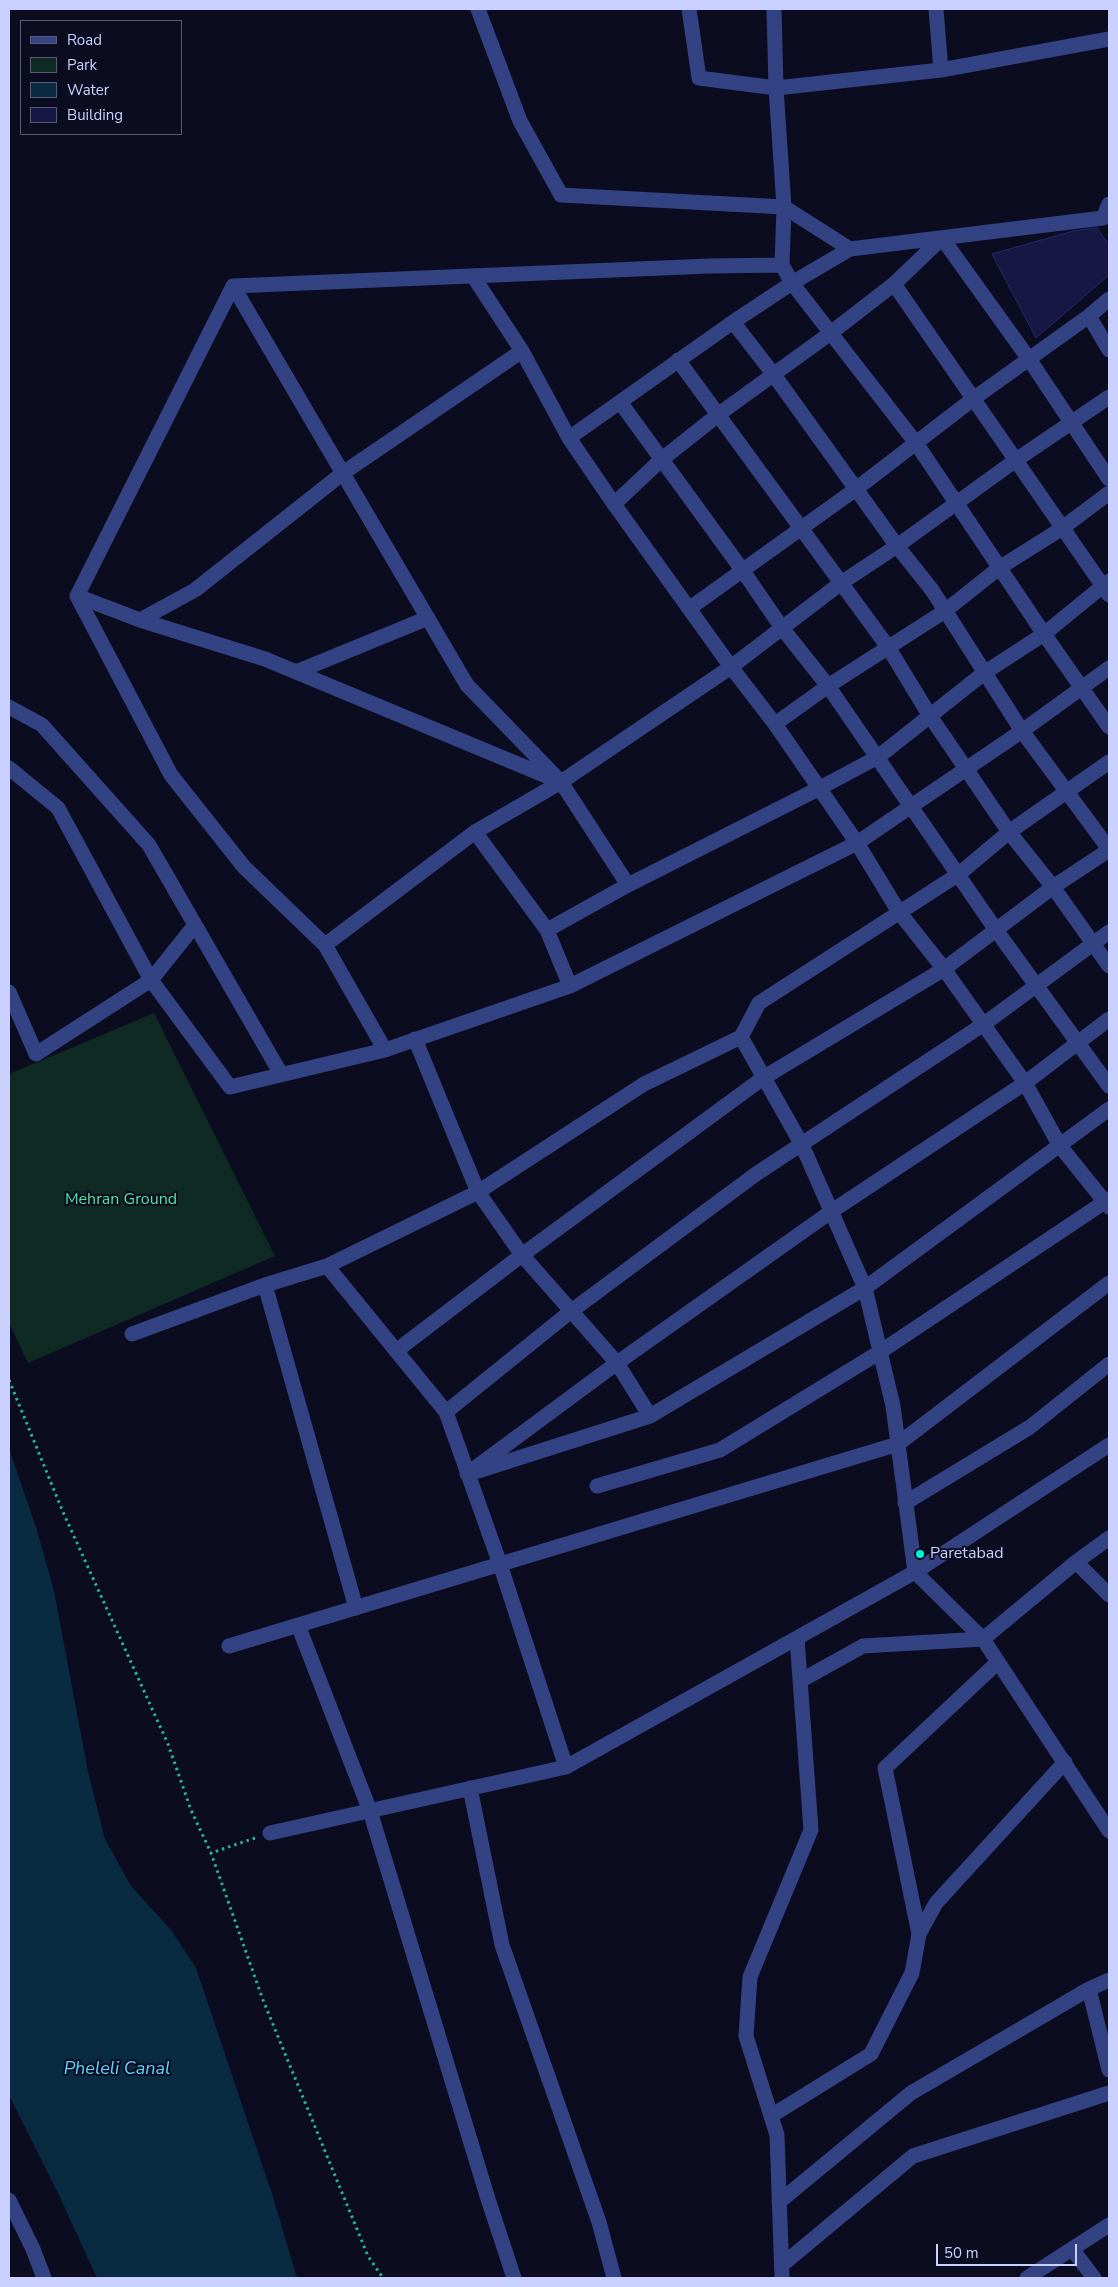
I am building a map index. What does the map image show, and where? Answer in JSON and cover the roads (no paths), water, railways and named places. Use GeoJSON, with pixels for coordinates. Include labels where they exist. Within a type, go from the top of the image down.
{"type":"FeatureCollection","features":[{"type":"Feature","properties":{"kind":"street"},"geometry":{"type":"LineString","coordinates":[[478,9],[520,121],[560,195],[784,207],[850,249]]}},
{"type":"Feature","properties":{"kind":"street"},"geometry":{"type":"LineString","coordinates":[[689,9],[699,78],[776,88],[941,70],[1109,39]]}},
{"type":"Feature","properties":{"kind":"street"},"geometry":{"type":"LineString","coordinates":[[774,9],[776,88],[784,207],[782,265],[792,283],[832,332],[916,443],[999,568],[1109,727]]}},
{"type":"Feature","properties":{"kind":"street"},"geometry":{"type":"LineString","coordinates":[[936,9],[941,70]]}},
{"type":"Feature","properties":{"kind":"street"},"geometry":{"type":"LineString","coordinates":[[569,438],[733,322],[792,283],[850,249],[1107,216]]}},
{"type":"Feature","properties":{"kind":"street"},"geometry":{"type":"LineString","coordinates":[[614,504],[661,460],[719,414],[832,332],[894,284],[942,238]]}},
{"type":"Feature","properties":{"kind":"street"},"geometry":{"type":"LineString","coordinates":[[942,238],[1030,360],[1109,479]]}},
{"type":"Feature","properties":{"kind":"street"},"geometry":{"type":"LineString","coordinates":[[233,286],[709,266],[782,265]]}},
{"type":"Feature","properties":{"kind":"street"},"geometry":{"type":"LineString","coordinates":[[472,276],[522,351],[569,438],[614,504],[731,668],[775,724],[857,843],[899,912],[944,969],[1025,1083],[1060,1146],[1108,1203],[880,1352],[720,1450],[597,1486]]}},
{"type":"Feature","properties":{"kind":"street"},"geometry":{"type":"LineString","coordinates":[[547,930],[628,885],[878,757],[984,673],[1044,634],[1107,587],[1061,528],[894,284]]}},
{"type":"Feature","properties":{"kind":"street"},"geometry":{"type":"LineString","coordinates":[[233,286],[467,685],[561,782],[628,885]]}},
{"type":"Feature","properties":{"kind":"street"},"geometry":{"type":"LineString","coordinates":[[77,596],[233,286]]}},
{"type":"Feature","properties":{"kind":"street"},"geometry":{"type":"LineString","coordinates":[[690,608],[856,489],[973,399],[1030,360],[1109,299]]}},
{"type":"Feature","properties":{"kind":"street"},"geometry":{"type":"LineString","coordinates":[[1089,316],[1109,350]]}},
{"type":"Feature","properties":{"kind":"street"},"geometry":{"type":"LineString","coordinates":[[396,1351],[522,1255],[764,1078],[944,969],[1052,887],[1109,849],[1022,731],[932,590],[897,546],[774,374],[733,322]]}},
{"type":"Feature","properties":{"kind":"street"},"geometry":{"type":"LineString","coordinates":[[140,620],[195,590],[343,474],[522,351]]}},
{"type":"Feature","properties":{"kind":"street"},"geometry":{"type":"LineString","coordinates":[[678,360],[888,647],[930,716],[1008,832],[1052,887],[1109,966]]}},
{"type":"Feature","properties":{"kind":"street"},"geometry":{"type":"LineString","coordinates":[[325,945],[475,832],[561,782],[731,668],[841,583],[897,546],[1016,460],[1109,397]]}},
{"type":"Feature","properties":{"kind":"street"},"geometry":{"type":"LineString","coordinates":[[620,402],[743,571],[782,628],[828,686],[913,806],[996,930],[1109,1086]]}},
{"type":"Feature","properties":{"kind":"street"},"geometry":{"type":"LineString","coordinates":[[775,724],[828,686],[945,611],[999,568],[1061,528],[1109,493]]}},
{"type":"Feature","properties":{"kind":"street"},"geometry":{"type":"LineString","coordinates":[[77,596],[140,620],[265,659],[561,782]]}},
{"type":"Feature","properties":{"kind":"street"},"geometry":{"type":"LineString","coordinates":[[77,596],[171,775],[244,867],[325,945],[385,1050]]}},
{"type":"Feature","properties":{"kind":"street"},"geometry":{"type":"LineString","coordinates":[[296,672],[428,618]]}},
{"type":"Feature","properties":{"kind":"street"},"geometry":{"type":"LineString","coordinates":[[9,768],[58,808],[151,980],[230,1086],[385,1050],[570,986],[857,843],[966,770],[1109,668]]}},
{"type":"Feature","properties":{"kind":"street"},"geometry":{"type":"LineString","coordinates":[[9,706],[42,725],[149,845],[281,1074]]}},
{"type":"Feature","properties":{"kind":"street"},"geometry":{"type":"LineString","coordinates":[[132,1334],[265,1285],[327,1266],[478,1192],[644,1084],[741,1037],[759,1003],[959,874],[1008,832],[1068,793],[1109,762]]}},
{"type":"Feature","properties":{"kind":"street"},"geometry":{"type":"LineString","coordinates":[[475,832],[547,930],[570,986]]}},
{"type":"Feature","properties":{"kind":"street"},"geometry":{"type":"LineString","coordinates":[[9,992],[36,1054],[151,980],[195,925]]}},
{"type":"Feature","properties":{"kind":"street"},"geometry":{"type":"LineString","coordinates":[[446,1412],[570,1312],[756,1174],[802,1146],[984,1024],[1109,932]]}},
{"type":"Feature","properties":{"kind":"street"},"geometry":{"type":"LineString","coordinates":[[467,1474],[617,1363],[832,1211],[1025,1083],[1109,1019]]}},
{"type":"Feature","properties":{"kind":"street"},"geometry":{"type":"LineString","coordinates":[[741,1037],[802,1146],[864,1288],[893,1406],[915,1572],[983,1639],[1109,1831]]}},
{"type":"Feature","properties":{"kind":"street"},"geometry":{"type":"LineString","coordinates":[[414,1040],[478,1192],[522,1255],[570,1312],[617,1363],[650,1416]]}},
{"type":"Feature","properties":{"kind":"street"},"geometry":{"type":"LineString","coordinates":[[467,1474],[650,1416],[864,1288],[1109,1109]]}},
{"type":"Feature","properties":{"kind":"street"},"geometry":{"type":"LineString","coordinates":[[327,1266],[446,1412],[500,1564],[566,1767]]}},
{"type":"Feature","properties":{"kind":"street"},"geometry":{"type":"LineString","coordinates":[[229,1646],[898,1444],[1109,1283]]}},
{"type":"Feature","properties":{"kind":"street"},"geometry":{"type":"LineString","coordinates":[[265,1285],[356,1608]]}},
{"type":"Feature","properties":{"kind":"street"},"geometry":{"type":"LineString","coordinates":[[905,1503],[1030,1427],[1109,1364]]}},
{"type":"Feature","properties":{"kind":"street"},"geometry":{"type":"LineString","coordinates":[[270,1833],[566,1767],[915,1572],[1109,1445]]}},
{"type":"Feature","properties":{"kind":"street"},"geometry":{"type":"LineString","coordinates":[[800,1681],[864,1646],[983,1639],[1076,1562],[1109,1538]]}},
{"type":"Feature","properties":{"kind":"street"},"geometry":{"type":"LineString","coordinates":[[1076,1562],[1109,1595]]}},
{"type":"Feature","properties":{"kind":"street"},"geometry":{"type":"LineString","coordinates":[[298,1625],[370,1811],[488,2199],[514,2278]]}},
{"type":"Feature","properties":{"kind":"street"},"geometry":{"type":"LineString","coordinates":[[782,2272],[777,2135],[746,2036],[750,1977],[811,1830],[797,1638]]}},
{"type":"Feature","properties":{"kind":"street"},"geometry":{"type":"LineString","coordinates":[[919,1934],[885,1768],[998,1662]]}},
{"type":"Feature","properties":{"kind":"street"},"geometry":{"type":"LineString","coordinates":[[771,2116],[871,2054],[912,1973],[919,1934],[936,1903],[1065,1762]]}},
{"type":"Feature","properties":{"kind":"street"},"geometry":{"type":"LineString","coordinates":[[470,1788],[502,1945],[599,2222],[614,2278]]}},
{"type":"Feature","properties":{"kind":"street"},"geometry":{"type":"LineString","coordinates":[[780,2202],[912,2093],[1089,1989],[1109,1980]]}},
{"type":"Feature","properties":{"kind":"street"},"geometry":{"type":"LineString","coordinates":[[1089,1989],[1109,2070]]}},
{"type":"Feature","properties":{"kind":"street"},"geometry":{"type":"LineString","coordinates":[[782,2272],[913,2156],[1109,2093]]}},
{"type":"Feature","properties":{"kind":"street"},"geometry":{"type":"LineString","coordinates":[[9,2200],[33,2248],[44,2278]]}},
{"type":"Feature","properties":{"kind":"street"},"geometry":{"type":"LineString","coordinates":[[1027,2278],[1109,2225]]}},
{"type":"Feature","properties":{"kind":"street"},"geometry":{"type":"LineString","coordinates":[[1072,2249],[1094,2278]]}},
{"type":"Feature","properties":{"kind":"water","name":"Pheleli Canal"},"geometry":{"type":"Polygon","coordinates":[[[9,1449],[36,1527],[54,1591],[88,1772],[105,1839],[131,1886],[171,1930],[196,1968],[272,2194],[297,2278],[97,2278],[57,2191],[9,2095],[9,1449]]]}},
{"type":"Feature","properties":{"kind":"place","name":"Paretabad"},"geometry":{"type":"Point","coordinates":[920,1554]}},
{"type":"Feature","properties":{"kind":"park label","name":"Mehran Ground"},"geometry":{"type":"Point","coordinates":[121,1200]}}]}
